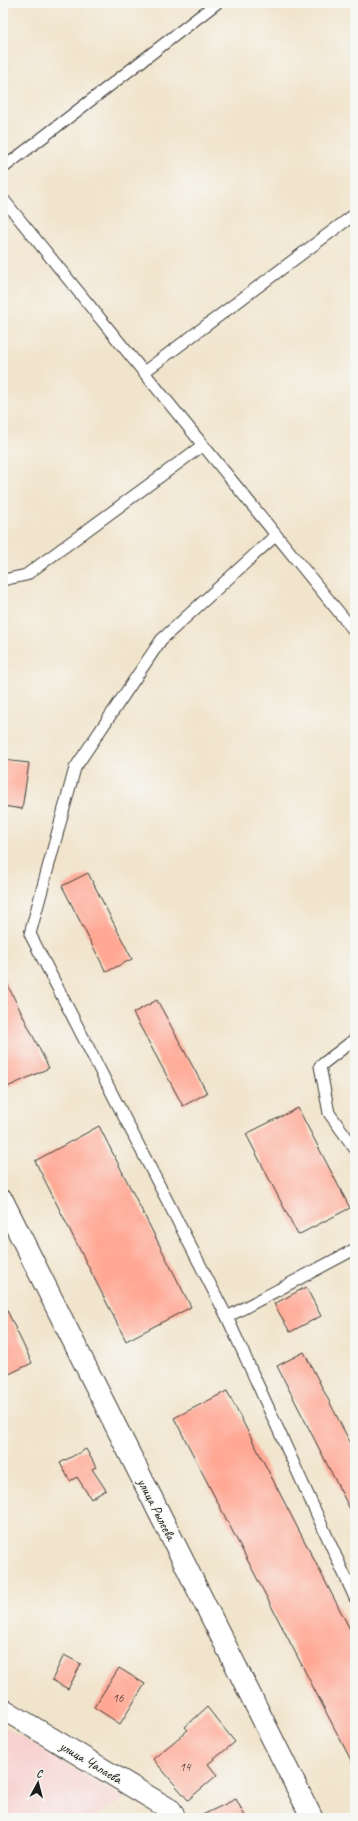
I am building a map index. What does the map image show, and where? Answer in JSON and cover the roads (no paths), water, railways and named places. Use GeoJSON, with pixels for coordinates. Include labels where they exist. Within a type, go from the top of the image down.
{"type":"FeatureCollection","features":[{"type":"Feature","properties":{"kind":"street","name":"улица Рылеева"},"geometry":{"type":"LineString","coordinates":[[3,1201],[312,1818]]}},
{"type":"Feature","properties":{"kind":"street","name":"улица Чапаева"},"geometry":{"type":"LineString","coordinates":[[3,1709],[171,1810],[175,1818]]}},
{"type":"Feature","properties":{"kind":"lane"},"geometry":{"type":"LineString","coordinates":[[3,168],[217,3]]}},
{"type":"Feature","properties":{"kind":"lane"},"geometry":{"type":"LineString","coordinates":[[3,199],[355,632]]}},
{"type":"Feature","properties":{"kind":"lane"},"geometry":{"type":"LineString","coordinates":[[144,372],[355,214]]}},
{"type":"Feature","properties":{"kind":"lane"},"geometry":{"type":"LineString","coordinates":[[3,580],[26,575],[203,445]]}},
{"type":"Feature","properties":{"kind":"lane"},"geometry":{"type":"LineString","coordinates":[[276,535],[161,640],[75,768],[30,934],[226,1317],[355,1598]]}},
{"type":"Feature","properties":{"kind":"lane"},"geometry":{"type":"LineString","coordinates":[[355,1039],[320,1066],[329,1113],[355,1149]]}},
{"type":"Feature","properties":{"kind":"lane"},"geometry":{"type":"LineString","coordinates":[[226,1317],[355,1249]]}}]}
